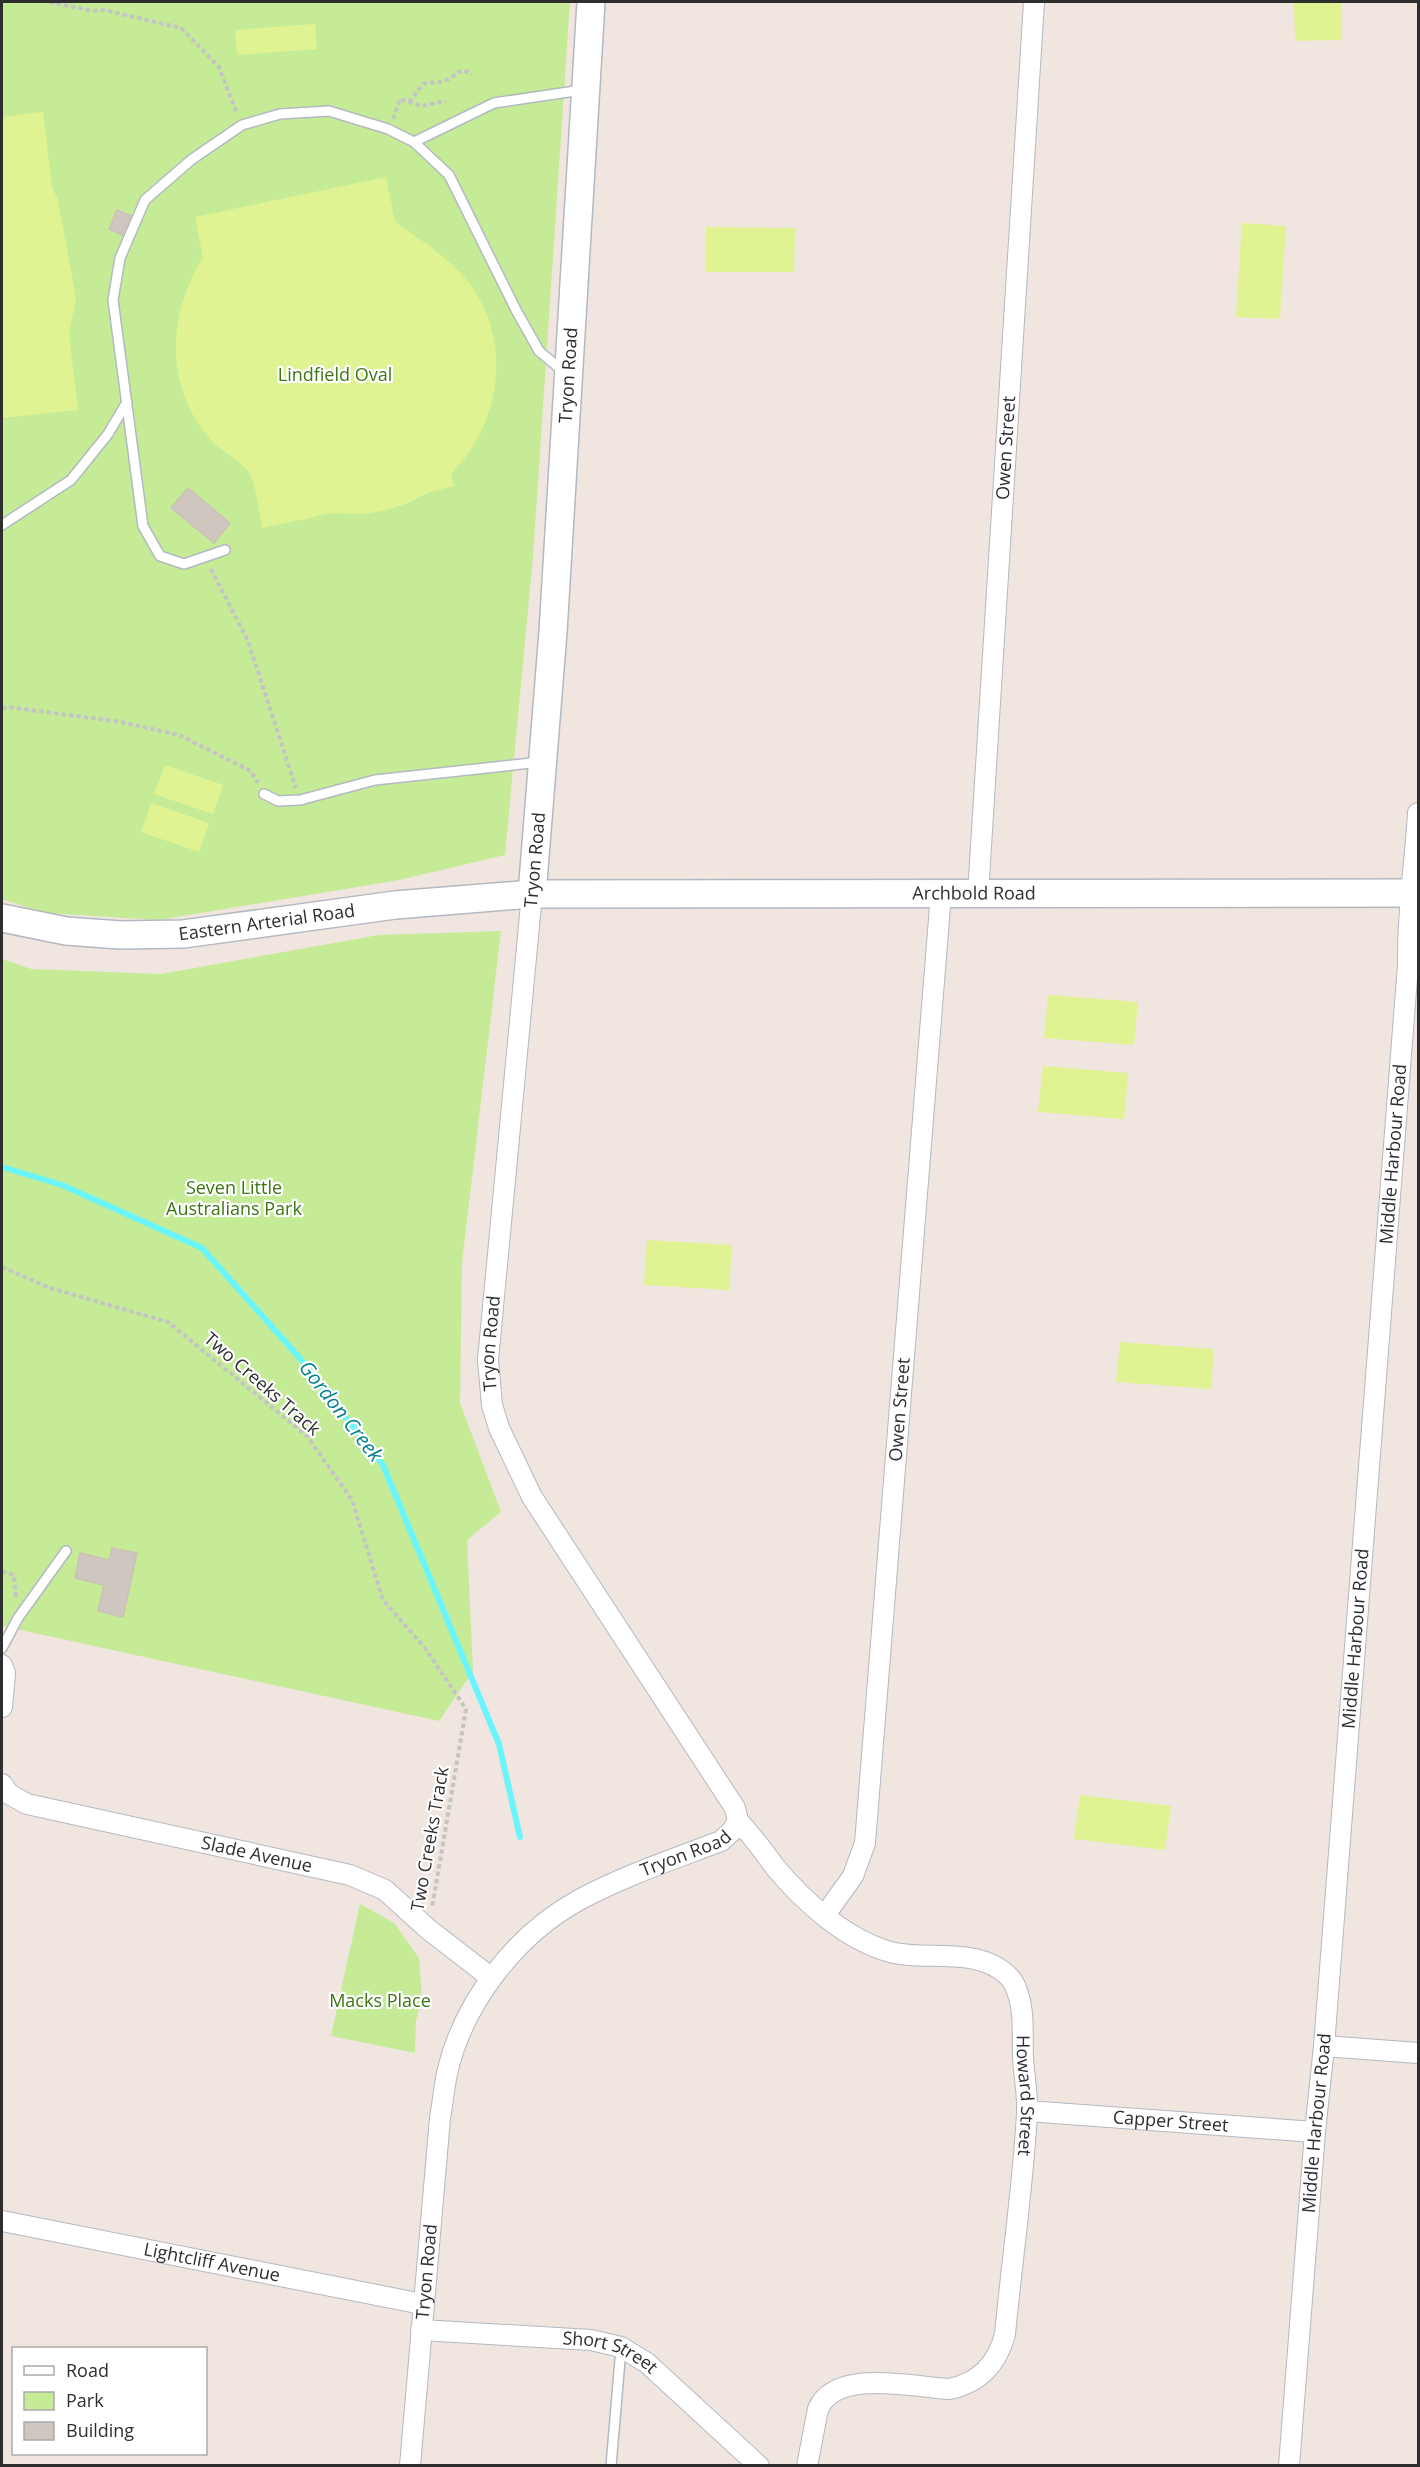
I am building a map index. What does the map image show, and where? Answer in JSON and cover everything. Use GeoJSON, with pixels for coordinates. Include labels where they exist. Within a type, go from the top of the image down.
{"type":"FeatureCollection","features":[{"type":"Feature","properties":{"kind":"main road","name":"Tryon Road"},"geometry":{"type":"LineString","coordinates":[[532,894],[554,632],[591,2]]}},
{"type":"Feature","properties":{"kind":"main road","name":"Archbold Road"},"geometry":{"type":"LineString","coordinates":[[532,894],[1415,893]]}},
{"type":"Feature","properties":{"kind":"main road","name":"Eastern Arterial Road"},"geometry":{"type":"LineString","coordinates":[[2,918],[66,931],[120,935],[183,934],[395,904],[532,894]]}},
{"type":"Feature","properties":{"kind":"street","name":"Owen Street"},"geometry":{"type":"LineString","coordinates":[[978,894],[1034,2]]}},
{"type":"Feature","properties":{"kind":"street","name":"Middle Harbour Road"},"geometry":{"type":"LineString","coordinates":[[1288,2466],[1324,2046],[1408,965],[1407,922],[1415,893],[1419,813]]}},
{"type":"Feature","properties":{"kind":"street","name":"Tryon Road"},"geometry":{"type":"LineString","coordinates":[[410,2466],[422,2304],[440,2118],[448,2068],[468,2018],[490,1977],[523,1943],[577,1901],[614,1883],[721,1841],[732,1831],[738,1821],[735,1808],[532,1497],[499,1428],[492,1406],[488,1360],[532,894]]}},
{"type":"Feature","properties":{"kind":"street","name":"Owen Street"},"geometry":{"type":"LineString","coordinates":[[825,1915],[853,1876],[865,1843],[941,894]]}},
{"type":"Feature","properties":{"kind":"street"},"geometry":{"type":"LineString","coordinates":[[2,1665],[5,1673],[2,1707]]}},
{"type":"Feature","properties":{"kind":"street","name":"Slade Avenue"},"geometry":{"type":"LineString","coordinates":[[2,1784],[9,1794],[34,1806],[350,1875],[385,1890],[428,1929],[490,1977]]}},
{"type":"Feature","properties":{"kind":"street","name":"Howard Street"},"geometry":{"type":"LineString","coordinates":[[738,1821],[792,1886],[842,1929],[878,1948],[913,1956],[977,1959],[990,1964],[1010,1978],[1017,1989],[1022,2007],[1027,2110],[1005,2334],[997,2356],[982,2374],[960,2386],[949,2389],[851,2384],[833,2391],[821,2401],[818,2409],[807,2466]]}},
{"type":"Feature","properties":{"kind":"street"},"geometry":{"type":"LineString","coordinates":[[1324,2046],[1419,2053]]}},
{"type":"Feature","properties":{"kind":"street","name":"Capper Street"},"geometry":{"type":"LineString","coordinates":[[1027,2110],[1315,2132]]}},
{"type":"Feature","properties":{"kind":"street","name":"Lightcliff Avenue"},"geometry":{"type":"LineString","coordinates":[[2,2222],[422,2304]]}},
{"type":"Feature","properties":{"kind":"street","name":"Short Street"},"geometry":{"type":"LineString","coordinates":[[421,2330],[591,2340],[621,2347],[647,2363],[759,2466]]}},
{"type":"Feature","properties":{"kind":"lane"},"geometry":{"type":"LineString","coordinates":[[414,142],[494,103],[586,89]]}},
{"type":"Feature","properties":{"kind":"lane"},"geometry":{"type":"LineString","coordinates":[[225,550],[184,564],[160,556],[143,526],[113,300],[120,258],[145,200],[191,160],[242,125],[280,114],[329,111],[388,129],[414,142],[449,175],[516,310],[539,351],[568,375]]}},
{"type":"Feature","properties":{"kind":"lane"},"geometry":{"type":"LineString","coordinates":[[2,525],[71,480],[108,434],[126,402]]}},
{"type":"Feature","properties":{"kind":"lane"},"geometry":{"type":"LineString","coordinates":[[264,794],[278,801],[300,800],[375,780],[543,761]]}},
{"type":"Feature","properties":{"kind":"lane"},"geometry":{"type":"LineString","coordinates":[[2,1648],[18,1618],[66,1551]]}},
{"type":"Feature","properties":{"kind":"lane"},"geometry":{"type":"LineString","coordinates":[[611,2466],[621,2347]]}},
{"type":"Feature","properties":{"kind":"path"},"geometry":{"type":"LineString","coordinates":[[49,2],[104,10],[181,28],[219,67],[242,125]]}},
{"type":"Feature","properties":{"kind":"path"},"geometry":{"type":"LineString","coordinates":[[409,102],[423,84],[431,81],[446,81],[458,71],[465,70],[472,74]]}},
{"type":"Feature","properties":{"kind":"path"},"geometry":{"type":"LineString","coordinates":[[388,129],[400,99],[421,106],[446,101]]}},
{"type":"Feature","properties":{"kind":"path"},"geometry":{"type":"LineString","coordinates":[[205,556],[248,641],[300,800]]}},
{"type":"Feature","properties":{"kind":"path"},"geometry":{"type":"LineString","coordinates":[[2,708],[121,722],[179,735],[251,771],[264,794]]}},
{"type":"Feature","properties":{"kind":"path","name":"Two Creeks Track"},"geometry":{"type":"LineString","coordinates":[[2,1266],[50,1288],[168,1322],[307,1436],[352,1500],[383,1600],[425,1648],[466,1709],[428,1929]]}},
{"type":"Feature","properties":{"kind":"path"},"geometry":{"type":"LineString","coordinates":[[2,1571],[14,1575],[18,1618]]}},
{"type":"Feature","properties":{"kind":"green space"},"geometry":{"type":"Polygon","coordinates":[[[2,2],[570,2],[533,557],[505,855],[399,880],[159,920],[44,913],[2,899],[2,2]]]}},
{"type":"Feature","properties":{"kind":"green space"},"geometry":{"type":"Polygon","coordinates":[[[1294,2],[1342,2],[1342,40],[1295,41],[1294,2]]]}},
{"type":"Feature","properties":{"kind":"green space"},"geometry":{"type":"Polygon","coordinates":[[[315,24],[317,49],[237,55],[235,30],[315,24]]]}},
{"type":"Feature","properties":{"kind":"green space"},"geometry":{"type":"Polygon","coordinates":[[[43,112],[52,187],[58,200],[76,298],[69,334],[78,410],[2,418],[2,117],[43,112]]]}},
{"type":"Feature","properties":{"kind":"green space","name":"Lindfield Oval"},"geometry":{"type":"Polygon","coordinates":[[[386,177],[395,222],[449,262],[464,277],[480,300],[490,325],[496,351],[496,378],[491,404],[482,429],[469,453],[451,474],[454,486],[430,492],[387,510],[365,514],[332,513],[262,528],[256,492],[250,474],[212,441],[196,421],[185,398],[179,375],[176,351],[177,327],[182,303],[203,258],[195,217],[386,177]]]}},
{"type":"Feature","properties":{"kind":"green space"},"geometry":{"type":"Polygon","coordinates":[[[1242,223],[1286,226],[1280,319],[1236,317],[1242,223]]]}},
{"type":"Feature","properties":{"kind":"green space"},"geometry":{"type":"Polygon","coordinates":[[[706,227],[795,228],[794,272],[705,272],[706,227]]]}},
{"type":"Feature","properties":{"kind":"green space"},"geometry":{"type":"Polygon","coordinates":[[[165,765],[223,785],[213,814],[154,794],[165,765]]]}},
{"type":"Feature","properties":{"kind":"green space"},"geometry":{"type":"Polygon","coordinates":[[[151,803],[209,823],[199,852],[141,832],[151,803]]]}},
{"type":"Feature","properties":{"kind":"green space","name":"Seven Little Australians Park"},"geometry":{"type":"Polygon","coordinates":[[[501,931],[462,1263],[460,1403],[501,1512],[467,1540],[473,1671],[439,1721],[2,1626],[2,959],[31,969],[161,974],[379,935],[501,931]]]}},
{"type":"Feature","properties":{"kind":"green space"},"geometry":{"type":"Polygon","coordinates":[[[1048,995],[1138,1002],[1134,1045],[1044,1038],[1048,995]]]}},
{"type":"Feature","properties":{"kind":"green space"},"geometry":{"type":"Polygon","coordinates":[[[1043,1066],[1128,1073],[1124,1119],[1038,1112],[1043,1066]]]}},
{"type":"Feature","properties":{"kind":"green space"},"geometry":{"type":"Polygon","coordinates":[[[647,1240],[732,1245],[729,1290],[644,1285],[647,1240]]]}},
{"type":"Feature","properties":{"kind":"green space"},"geometry":{"type":"Polygon","coordinates":[[[1120,1342],[1214,1349],[1211,1389],[1116,1382],[1120,1342]]]}},
{"type":"Feature","properties":{"kind":"green space"},"geometry":{"type":"Polygon","coordinates":[[[1080,1795],[1171,1806],[1165,1850],[1074,1839],[1080,1795]]]}},
{"type":"Feature","properties":{"kind":"green space","name":"Macks Place"},"geometry":{"type":"Polygon","coordinates":[[[360,1904],[394,1923],[419,1958],[422,1998],[416,2021],[415,2053],[331,2036],[360,1904]]]}},
{"type":"Feature","properties":{"kind":"building"},"geometry":{"type":"Polygon","coordinates":[[[117,210],[131,216],[122,235],[109,229],[117,210]]]}},
{"type":"Feature","properties":{"kind":"building"},"geometry":{"type":"Polygon","coordinates":[[[188,488],[230,523],[214,543],[171,508],[188,488]]]}},
{"type":"Feature","properties":{"kind":"building"},"geometry":{"type":"Polygon","coordinates":[[[112,1548],[137,1553],[123,1617],[98,1611],[104,1585],[75,1578],[80,1553],[109,1560],[112,1548]]]}},
{"type":"Feature","properties":{"kind":"waterway","name":"Gordon Creek"},"geometry":{"type":"LineString","coordinates":[[2,1167],[62,1185],[202,1248],[298,1356],[383,1465],[499,1744],[520,1837]]}}]}
